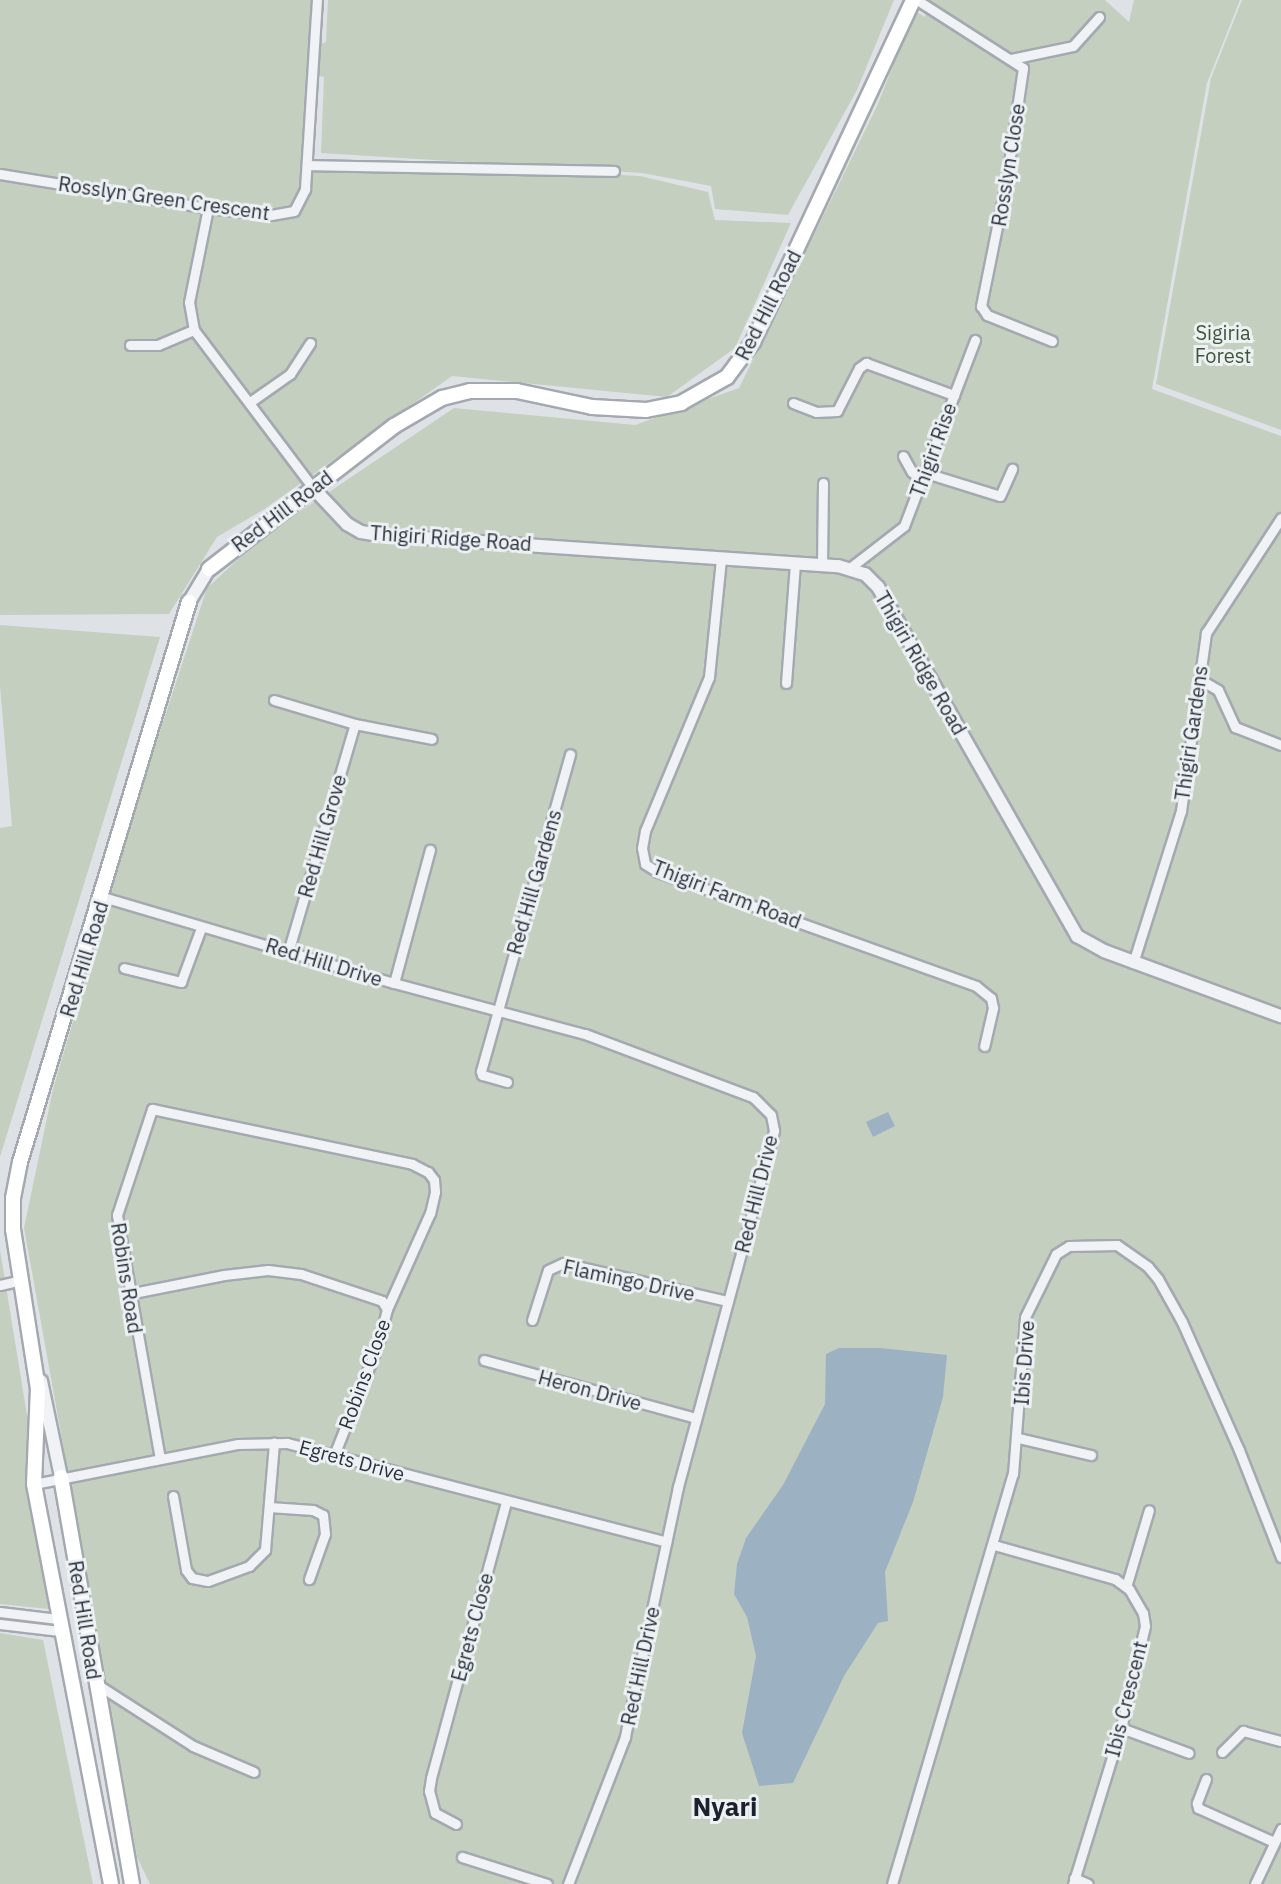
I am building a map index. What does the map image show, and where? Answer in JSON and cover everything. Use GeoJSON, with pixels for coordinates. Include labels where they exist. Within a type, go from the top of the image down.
{"type":"FeatureCollection","features":[{"type":"Feature","properties":{"kind":"main road","name":"Red Hill Road"},"geometry":{"type":"LineString","coordinates":[[209,568],[417,410],[456,394],[517,391],[613,410],[646,410],[681,403],[727,377],[753,342],[915,0]]}},
{"type":"Feature","properties":{"kind":"main road","name":"Red Hill Road"},"geometry":{"type":"LineString","coordinates":[[111,1884],[59,1625],[34,1484],[39,1405],[35,1356],[13,1229],[15,1182],[103,897],[189,602]]}},
{"type":"Feature","properties":{"kind":"main road","name":"Red Hill Road"},"geometry":{"type":"LineString","coordinates":[[61,1476],[95,1683],[132,1884]]}},
{"type":"Feature","properties":{"kind":"street","name":"Rosslyn Green Crescent"},"geometry":{"type":"LineString","coordinates":[[0,174],[208,208],[288,214],[300,204],[307,165],[317,0]]}},
{"type":"Feature","properties":{"kind":"street"},"geometry":{"type":"LineString","coordinates":[[915,0],[988,49],[1011,59],[1072,46],[1099,17]]}},
{"type":"Feature","properties":{"kind":"street","name":"Rosslyn Close"},"geometry":{"type":"LineString","coordinates":[[1011,59],[1020,63],[1023,74],[981,306],[987,315],[1052,341]]}},
{"type":"Feature","properties":{"kind":"street"},"geometry":{"type":"LineString","coordinates":[[307,165],[614,171]]}},
{"type":"Feature","properties":{"kind":"street"},"geometry":{"type":"LineString","coordinates":[[208,208],[189,302],[194,330],[313,488]]}},
{"type":"Feature","properties":{"kind":"street"},"geometry":{"type":"LineString","coordinates":[[130,345],[158,345],[194,330]]}},
{"type":"Feature","properties":{"kind":"street"},"geometry":{"type":"LineString","coordinates":[[954,395],[975,340]]}},
{"type":"Feature","properties":{"kind":"street"},"geometry":{"type":"LineString","coordinates":[[250,402],[290,374],[310,343]]}},
{"type":"Feature","properties":{"kind":"street","name":"Thigiri Rise"},"geometry":{"type":"LineString","coordinates":[[793,404],[816,412],[837,411],[866,363],[954,395],[925,477],[904,526],[851,567]]}},
{"type":"Feature","properties":{"kind":"street"},"geometry":{"type":"LineString","coordinates":[[903,456],[912,472],[1000,496],[1012,469]]}},
{"type":"Feature","properties":{"kind":"street"},"geometry":{"type":"LineString","coordinates":[[822,566],[823,483]]}},
{"type":"Feature","properties":{"kind":"street","name":"Thigiri Ridge Road"},"geometry":{"type":"LineString","coordinates":[[313,488],[347,524],[369,534],[851,567],[870,578],[878,587],[1070,926],[1084,942],[1133,963],[1281,1016]]}},
{"type":"Feature","properties":{"kind":"street","name":"Thigiri Gardens"},"geometry":{"type":"LineString","coordinates":[[1133,963],[1180,811],[1199,678],[1210,625],[1281,518]]}},
{"type":"Feature","properties":{"kind":"street","name":"Thigiri Farm Road"},"geometry":{"type":"LineString","coordinates":[[720,559],[710,677],[645,831],[642,848],[645,864],[669,876],[976,986],[991,998],[993,1008],[984,1046]]}},
{"type":"Feature","properties":{"kind":"street"},"geometry":{"type":"LineString","coordinates":[[786,683],[795,564]]}},
{"type":"Feature","properties":{"kind":"street","name":"Red Hill Road"},"geometry":{"type":"LineString","coordinates":[[189,602],[209,568]]}},
{"type":"Feature","properties":{"kind":"street"},"geometry":{"type":"LineString","coordinates":[[1199,678],[1218,690],[1235,727],[1281,745]]}},
{"type":"Feature","properties":{"kind":"street"},"geometry":{"type":"LineString","coordinates":[[274,700],[355,724],[432,739]]}},
{"type":"Feature","properties":{"kind":"street","name":"Red Hill Grove"},"geometry":{"type":"LineString","coordinates":[[289,949],[355,724]]}},
{"type":"Feature","properties":{"kind":"street","name":"Red Hill Gardens"},"geometry":{"type":"LineString","coordinates":[[507,1082],[483,1075],[481,1071],[570,754]]}},
{"type":"Feature","properties":{"kind":"street"},"geometry":{"type":"LineString","coordinates":[[394,983],[430,850]]}},
{"type":"Feature","properties":{"kind":"street","name":"Red Hill Drive"},"geometry":{"type":"LineString","coordinates":[[103,897],[201,927],[289,949],[394,983],[585,1034],[753,1096],[769,1111],[774,1131],[696,1418],[666,1542],[625,1737],[568,1884]]}},
{"type":"Feature","properties":{"kind":"street"},"geometry":{"type":"LineString","coordinates":[[124,968],[179,983],[201,927]]}},
{"type":"Feature","properties":{"kind":"street","name":"Robins Road"},"geometry":{"type":"LineString","coordinates":[[160,1459],[118,1236],[118,1205],[147,1115],[152,1109],[194,1115],[367,1157],[412,1164],[428,1172],[435,1192],[430,1214],[387,1310]]}},
{"type":"Feature","properties":{"kind":"street","name":"Ibis Drive"},"geometry":{"type":"LineString","coordinates":[[892,1884],[994,1545],[1013,1474],[1018,1438],[1025,1317],[1056,1254],[1069,1246],[1117,1245],[1148,1267],[1168,1293],[1239,1450],[1281,1557]]}},
{"type":"Feature","properties":{"kind":"street","name":"Flamingo Drive"},"geometry":{"type":"LineString","coordinates":[[532,1320],[548,1269],[563,1263],[728,1301]]}},
{"type":"Feature","properties":{"kind":"street","name":"Robins Close"},"geometry":{"type":"LineString","coordinates":[[129,1294],[224,1275],[268,1270],[301,1274],[381,1301],[387,1310],[379,1342],[334,1455]]}},
{"type":"Feature","properties":{"kind":"street"},"geometry":{"type":"LineString","coordinates":[[0,1285],[22,1280]]}},
{"type":"Feature","properties":{"kind":"street","name":"Red Hill Road"},"geometry":{"type":"LineString","coordinates":[[35,1356],[61,1476]]}},
{"type":"Feature","properties":{"kind":"street","name":"Heron Drive"},"geometry":{"type":"LineString","coordinates":[[484,1360],[696,1418]]}},
{"type":"Feature","properties":{"kind":"street"},"geometry":{"type":"LineString","coordinates":[[1018,1438],[1091,1455]]}},
{"type":"Feature","properties":{"kind":"street"},"geometry":{"type":"LineString","coordinates":[[173,1496],[186,1570],[192,1578],[208,1581],[260,1559],[265,1550],[274,1442]]}},
{"type":"Feature","properties":{"kind":"street","name":"Egrets Drive"},"geometry":{"type":"LineString","coordinates":[[34,1484],[61,1476],[238,1444],[274,1442],[334,1455],[506,1502],[666,1542]]}},
{"type":"Feature","properties":{"kind":"street","name":"Egrets Close"},"geometry":{"type":"LineString","coordinates":[[456,1824],[435,1813],[431,1804],[431,1778],[506,1502]]}},
{"type":"Feature","properties":{"kind":"street"},"geometry":{"type":"LineString","coordinates":[[269,1507],[313,1510],[323,1515],[325,1534],[309,1579]]}},
{"type":"Feature","properties":{"kind":"street"},"geometry":{"type":"LineString","coordinates":[[994,1545],[1115,1580],[1126,1587],[1149,1510]]}},
{"type":"Feature","properties":{"kind":"street","name":"Ibis Crescent"},"geometry":{"type":"LineString","coordinates":[[1088,1884],[1073,1881],[1121,1728],[1145,1626],[1136,1598],[1126,1587]]}},
{"type":"Feature","properties":{"kind":"street"},"geometry":{"type":"LineString","coordinates":[[0,1612],[59,1625]]}},
{"type":"Feature","properties":{"kind":"street"},"geometry":{"type":"LineString","coordinates":[[0,1624],[59,1625]]}},
{"type":"Feature","properties":{"kind":"street"},"geometry":{"type":"LineString","coordinates":[[95,1683],[193,1746],[254,1772]]}},
{"type":"Feature","properties":{"kind":"street"},"geometry":{"type":"LineString","coordinates":[[1121,1728],[1189,1753]]}},
{"type":"Feature","properties":{"kind":"street"},"geometry":{"type":"LineString","coordinates":[[1222,1752],[1243,1731],[1281,1741]]}},
{"type":"Feature","properties":{"kind":"street"},"geometry":{"type":"LineString","coordinates":[[1206,1779],[1197,1803],[1198,1808],[1274,1842]]}},
{"type":"Feature","properties":{"kind":"street"},"geometry":{"type":"LineString","coordinates":[[1255,1884],[1281,1829]]}},
{"type":"Feature","properties":{"kind":"street"},"geometry":{"type":"LineString","coordinates":[[462,1857],[547,1884]]}},
{"type":"Feature","properties":{"kind":"green space"},"geometry":{"type":"Polygon","coordinates":[[[0,0],[311,0],[303,160],[640,176],[708,192],[715,220],[791,223],[735,348],[667,397],[452,376],[263,510],[217,537],[169,614],[0,615],[0,0]]]}},
{"type":"Feature","properties":{"kind":"green space"},"geometry":{"type":"Polygon","coordinates":[[[328,0],[894,0],[857,90],[788,215],[715,209],[711,186],[642,173],[321,153],[324,77],[319,76],[321,44],[326,42],[328,0]]]}},
{"type":"Feature","properties":{"kind":"green space"},"geometry":{"type":"Polygon","coordinates":[[[928,0],[1105,0],[1129,22],[1134,0],[1240,0],[1207,83],[1152,389],[1281,436],[1281,1884],[150,1884],[137,1857],[24,1228],[53,1089],[147,771],[207,588],[262,537],[454,408],[635,425],[739,388],[877,106],[915,11],[925,17],[928,0]]]}},
{"type":"Feature","properties":{"kind":"green space","name":"Sigiria Forest"},"geometry":{"type":"Polygon","coordinates":[[[1242,0],[1281,0],[1281,430],[1156,384],[1211,78],[1242,0]]]}},
{"type":"Feature","properties":{"kind":"green space"},"geometry":{"type":"Polygon","coordinates":[[[0,625],[160,637],[0,1157],[0,828],[12,826],[0,686],[0,625]]]}},
{"type":"Feature","properties":{"kind":"green space"},"geometry":{"type":"Polygon","coordinates":[[[0,1250],[59,1610],[0,1604],[0,1250]]]}},
{"type":"Feature","properties":{"kind":"green space"},"geometry":{"type":"Polygon","coordinates":[[[0,1633],[43,1640],[93,1884],[0,1884],[0,1633]]]}},
{"type":"Feature","properties":{"kind":"water"},"geometry":{"type":"Polygon","coordinates":[[[888,1112],[895,1126],[873,1137],[866,1122],[888,1112]]]}},
{"type":"Feature","properties":{"kind":"water"},"geometry":{"type":"Polygon","coordinates":[[[839,1348],[880,1348],[947,1355],[943,1397],[913,1502],[885,1572],[888,1621],[878,1623],[844,1676],[793,1783],[759,1786],[742,1733],[756,1656],[747,1617],[734,1594],[737,1564],[746,1538],[783,1485],[825,1404],[826,1354],[839,1348]]]}},
{"type":"Feature","properties":{"kind":"district","name":"Nyari"},"geometry":{"type":"Point","coordinates":[725,1807]}}]}
